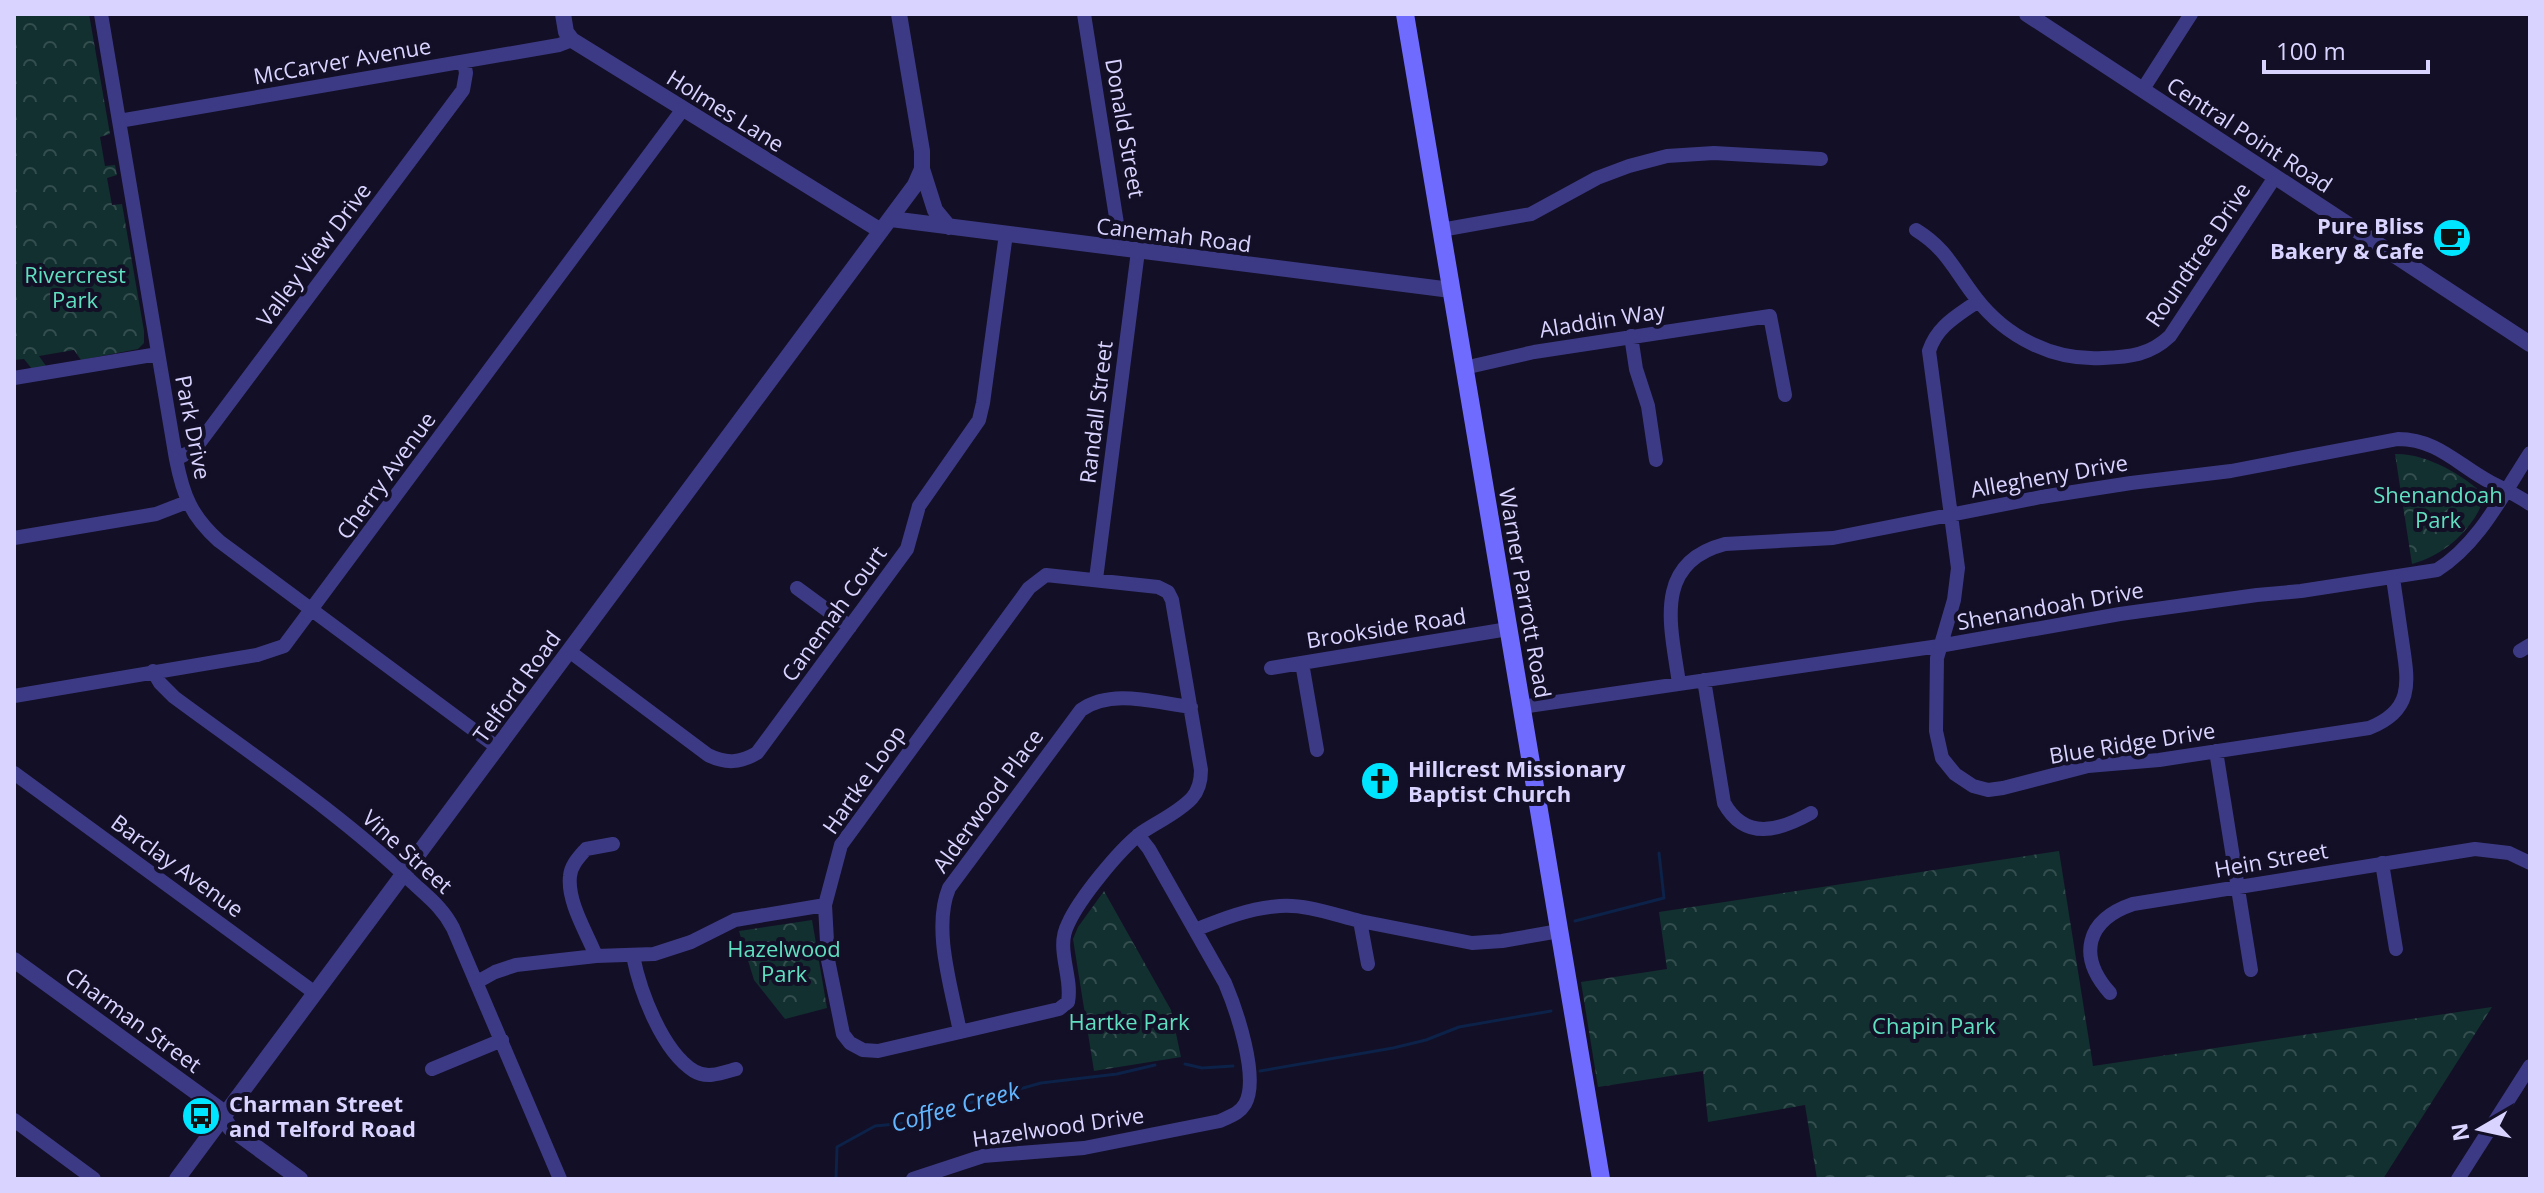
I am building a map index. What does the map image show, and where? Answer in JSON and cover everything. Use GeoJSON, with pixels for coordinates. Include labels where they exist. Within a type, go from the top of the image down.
{"type":"FeatureCollection","features":[{"type":"Feature","properties":{"kind":"main road","name":"Warner Parrott Road"},"geometry":{"type":"LineString","coordinates":[[1405,14],[1601,1179]]}},
{"type":"Feature","properties":{"kind":"street","name":"Park Drive"},"geometry":{"type":"LineString","coordinates":[[101,14],[176,459],[187,502],[219,541],[498,748]]}},
{"type":"Feature","properties":{"kind":"street"},"geometry":{"type":"LineString","coordinates":[[563,14],[566,32],[572,40]]}},
{"type":"Feature","properties":{"kind":"street"},"geometry":{"type":"LineString","coordinates":[[899,14],[922,151],[922,169],[935,210],[949,227]]}},
{"type":"Feature","properties":{"kind":"street","name":"Donald Street"},"geometry":{"type":"LineString","coordinates":[[1084,14],[1130,250]]}},
{"type":"Feature","properties":{"kind":"street"},"geometry":{"type":"LineString","coordinates":[[2143,89],[2191,14]]}},
{"type":"Feature","properties":{"kind":"street","name":"Central Point Road"},"geometry":{"type":"LineString","coordinates":[[2035,16],[2530,344]]}},
{"type":"Feature","properties":{"kind":"street","name":"McCarver Avenue"},"geometry":{"type":"LineString","coordinates":[[119,121],[464,62],[572,40]]}},
{"type":"Feature","properties":{"kind":"street","name":"Holmes Lane"},"geometry":{"type":"LineString","coordinates":[[572,40],[683,109],[886,225]]}},
{"type":"Feature","properties":{"kind":"street","name":"Valley View Drive"},"geometry":{"type":"LineString","coordinates":[[176,459],[194,450],[463,90],[464,62]]}},
{"type":"Feature","properties":{"kind":"street","name":"Cherry Avenue"},"geometry":{"type":"LineString","coordinates":[[14,696],[270,652],[284,646],[683,109]]}},
{"type":"Feature","properties":{"kind":"street"},"geometry":{"type":"LineString","coordinates":[[1441,230],[1531,214],[1597,178],[1667,156],[1714,153],[1821,159]]}},
{"type":"Feature","properties":{"kind":"street","name":"Telford Road"},"geometry":{"type":"LineString","coordinates":[[177,1179],[886,225],[915,185],[922,169]]}},
{"type":"Feature","properties":{"kind":"street","name":"Roundtree Drive"},"geometry":{"type":"LineString","coordinates":[[1916,230],[1935,242],[1978,301],[2010,331],[2051,352],[2089,359],[2125,357],[2151,351],[2170,336],[2275,177]]}},
{"type":"Feature","properties":{"kind":"street","name":"Canemah Road"},"geometry":{"type":"LineString","coordinates":[[886,225],[949,227],[1451,290]]}},
{"type":"Feature","properties":{"kind":"street","name":"Canemah Court"},"geometry":{"type":"LineString","coordinates":[[569,651],[708,755],[720,761],[734,762],[757,753],[907,549],[919,506],[979,420],[1006,234]]}},
{"type":"Feature","properties":{"kind":"street","name":"Randall Street"},"geometry":{"type":"LineString","coordinates":[[1096,579],[1130,250]]}},
{"type":"Feature","properties":{"kind":"street","name":"Blue Ridge Drive"},"geometry":{"type":"LineString","coordinates":[[1978,301],[1941,328],[1933,338],[1929,351],[1957,552],[1957,584],[1939,646],[1937,746],[1955,774],[1973,786],[1988,790],[2088,766],[2159,760],[2369,728],[2393,715],[2403,701],[2408,683],[2393,578]]}},
{"type":"Feature","properties":{"kind":"street","name":"Aladdin Way"},"geometry":{"type":"LineString","coordinates":[[1464,368],[1534,352],[1770,316],[1785,395]]}},
{"type":"Feature","properties":{"kind":"street"},"geometry":{"type":"LineString","coordinates":[[1631,336],[1636,369],[1648,406],[1656,460]]}},
{"type":"Feature","properties":{"kind":"street"},"geometry":{"type":"LineString","coordinates":[[14,378],[158,354]]}},
{"type":"Feature","properties":{"kind":"street","name":"Allegheny Drive"},"geometry":{"type":"LineString","coordinates":[[1679,683],[1670,598],[1681,572],[1701,553],[1725,544],[1833,538],[2131,483],[2268,465],[2398,439],[2438,447],[2530,504]]}},
{"type":"Feature","properties":{"kind":"street","name":"Shenandoah Drive"},"geometry":{"type":"LineString","coordinates":[[1521,707],[1939,646],[2120,614],[2437,570],[2455,559],[2470,544],[2530,453]]}},
{"type":"Feature","properties":{"kind":"street"},"geometry":{"type":"LineString","coordinates":[[14,538],[156,514],[187,502]]}},
{"type":"Feature","properties":{"kind":"street","name":"Hartke Loop"},"geometry":{"type":"LineString","coordinates":[[1046,575],[1096,579],[1158,587],[1168,592],[1172,600],[1201,770],[1199,787],[1187,802],[1138,835],[1108,866],[1068,922],[1062,946],[1070,993],[1068,1002],[1059,1009],[878,1051],[863,1050],[850,1043],[841,1027],[828,960],[825,905],[835,863],[851,828],[1029,588],[1046,575]]}},
{"type":"Feature","properties":{"kind":"street"},"geometry":{"type":"LineString","coordinates":[[797,588],[850,627]]}},
{"type":"Feature","properties":{"kind":"street","name":"Brookside Road"},"geometry":{"type":"LineString","coordinates":[[1271,668],[1508,629]]}},
{"type":"Feature","properties":{"kind":"street"},"geometry":{"type":"LineString","coordinates":[[1302,663],[1317,750]]}},
{"type":"Feature","properties":{"kind":"street","name":"Vine Street"},"geometry":{"type":"LineString","coordinates":[[153,671],[174,697],[354,831],[405,874],[448,918],[560,1179]]}},
{"type":"Feature","properties":{"kind":"street"},"geometry":{"type":"LineString","coordinates":[[1704,680],[1724,803],[1730,814],[1739,823],[1758,830],[1791,824],[1811,813]]}},
{"type":"Feature","properties":{"kind":"street","name":"Alderwood Place"},"geometry":{"type":"LineString","coordinates":[[960,1032],[941,915],[949,888],[1081,710],[1112,698],[1191,707]]}},
{"type":"Feature","properties":{"kind":"street"},"geometry":{"type":"LineString","coordinates":[[2216,751],[2251,970]]}},
{"type":"Feature","properties":{"kind":"street","name":"Barclay Avenue"},"geometry":{"type":"LineString","coordinates":[[14,773],[315,993]]}},
{"type":"Feature","properties":{"kind":"street","name":"Hazelwood Drive"},"geometry":{"type":"LineString","coordinates":[[913,1179],[983,1156],[1084,1148],[1220,1121],[1237,1114],[1244,1105],[1250,1086],[1241,1031],[1225,983],[1138,835]]}},
{"type":"Feature","properties":{"kind":"street"},"geometry":{"type":"LineString","coordinates":[[596,956],[571,893],[570,875],[575,862],[586,849],[613,844]]}},
{"type":"Feature","properties":{"kind":"street","name":"Hein Street"},"geometry":{"type":"LineString","coordinates":[[2110,993],[2098,980],[2090,944],[2095,929],[2116,909],[2237,885],[2492,849],[2530,863]]}},
{"type":"Feature","properties":{"kind":"street"},"geometry":{"type":"LineString","coordinates":[[2382,863],[2396,949]]}},
{"type":"Feature","properties":{"kind":"street"},"geometry":{"type":"LineString","coordinates":[[477,982],[516,965],[596,956],[633,956],[677,948],[735,920],[825,905]]}},
{"type":"Feature","properties":{"kind":"street"},"geometry":{"type":"LineString","coordinates":[[1195,930],[1236,914],[1281,906],[1472,943],[1559,931]]}},
{"type":"Feature","properties":{"kind":"street"},"geometry":{"type":"LineString","coordinates":[[1360,921],[1368,964]]}},
{"type":"Feature","properties":{"kind":"street"},"geometry":{"type":"LineString","coordinates":[[633,956],[646,1001],[679,1057],[695,1072],[715,1076],[736,1069]]}},
{"type":"Feature","properties":{"kind":"street","name":"Charman Street"},"geometry":{"type":"LineString","coordinates":[[14,960],[218,1108],[230,1128],[300,1179]]}},
{"type":"Feature","properties":{"kind":"street"},"geometry":{"type":"LineString","coordinates":[[432,1069],[502,1040]]}},
{"type":"Feature","properties":{"kind":"street"},"geometry":{"type":"LineString","coordinates":[[2458,1179],[2530,1066]]}},
{"type":"Feature","properties":{"kind":"street"},"geometry":{"type":"LineString","coordinates":[[14,1120],[94,1179]]}},
{"type":"Feature","properties":{"kind":"green space","name":"Rivercrest Park"},"geometry":{"type":"Polygon","coordinates":[[[14,14],[89,14],[110,134],[100,137],[105,166],[115,165],[117,175],[107,178],[112,205],[122,204],[144,331],[144,343],[138,349],[81,360],[74,350],[39,356],[46,366],[32,369],[24,359],[14,360],[14,14]]]}},
{"type":"Feature","properties":{"kind":"green space","name":"Shenandoah Park"},"geometry":{"type":"Polygon","coordinates":[[[2395,454],[2432,461],[2466,480],[2485,496],[2474,519],[2457,539],[2436,554],[2412,564],[2395,454]]]}},
{"type":"Feature","properties":{"kind":"green space","name":"Chapin Park"},"geometry":{"type":"Polygon","coordinates":[[[2059,851],[2093,1066],[2492,1007],[2383,1179],[1817,1179],[1805,1105],[1708,1122],[1703,1071],[1598,1087],[1581,982],[1667,969],[1659,912],[2059,851]]]}},
{"type":"Feature","properties":{"kind":"green space","name":"Hartke Park"},"geometry":{"type":"Polygon","coordinates":[[[1104,891],[1171,1010],[1181,1057],[1094,1071],[1073,939],[1104,891]]]}},
{"type":"Feature","properties":{"kind":"green space","name":"Hazelwood Park"},"geometry":{"type":"Polygon","coordinates":[[[812,920],[827,1008],[785,1019],[754,980],[739,931],[812,920]]]}},
{"type":"Feature","properties":{"kind":"waterway","name":"Coffee Creek"},"geometry":{"type":"LineString","coordinates":[[1575,921],[1664,898],[1659,853]]}},
{"type":"Feature","properties":{"kind":"waterway","name":"Coffee Creek"},"geometry":{"type":"LineString","coordinates":[[1260,1071],[1393,1048],[1459,1027],[1551,1011]]}},
{"type":"Feature","properties":{"kind":"waterway","name":"Coffee Creek"},"geometry":{"type":"LineString","coordinates":[[1185,1064],[1202,1068],[1233,1066]]}},
{"type":"Feature","properties":{"kind":"waterway","name":"Coffee Creek"},"geometry":{"type":"LineString","coordinates":[[836,1179],[837,1147],[875,1126],[906,1123],[923,1112],[1041,1083],[1117,1074],[1155,1065]]}},
{"type":"Feature","properties":{"kind":"place","name":"Pure Bliss Bakery & Cafe"},"geometry":{"type":"Point","coordinates":[2452,238]}},
{"type":"Feature","properties":{"kind":"place","name":"Hillcrest Missionary Baptist Church"},"geometry":{"type":"Point","coordinates":[1380,781]}},
{"type":"Feature","properties":{"kind":"place","name":"Charman Street and Telford Road"},"geometry":{"type":"Point","coordinates":[201,1116]}}]}
